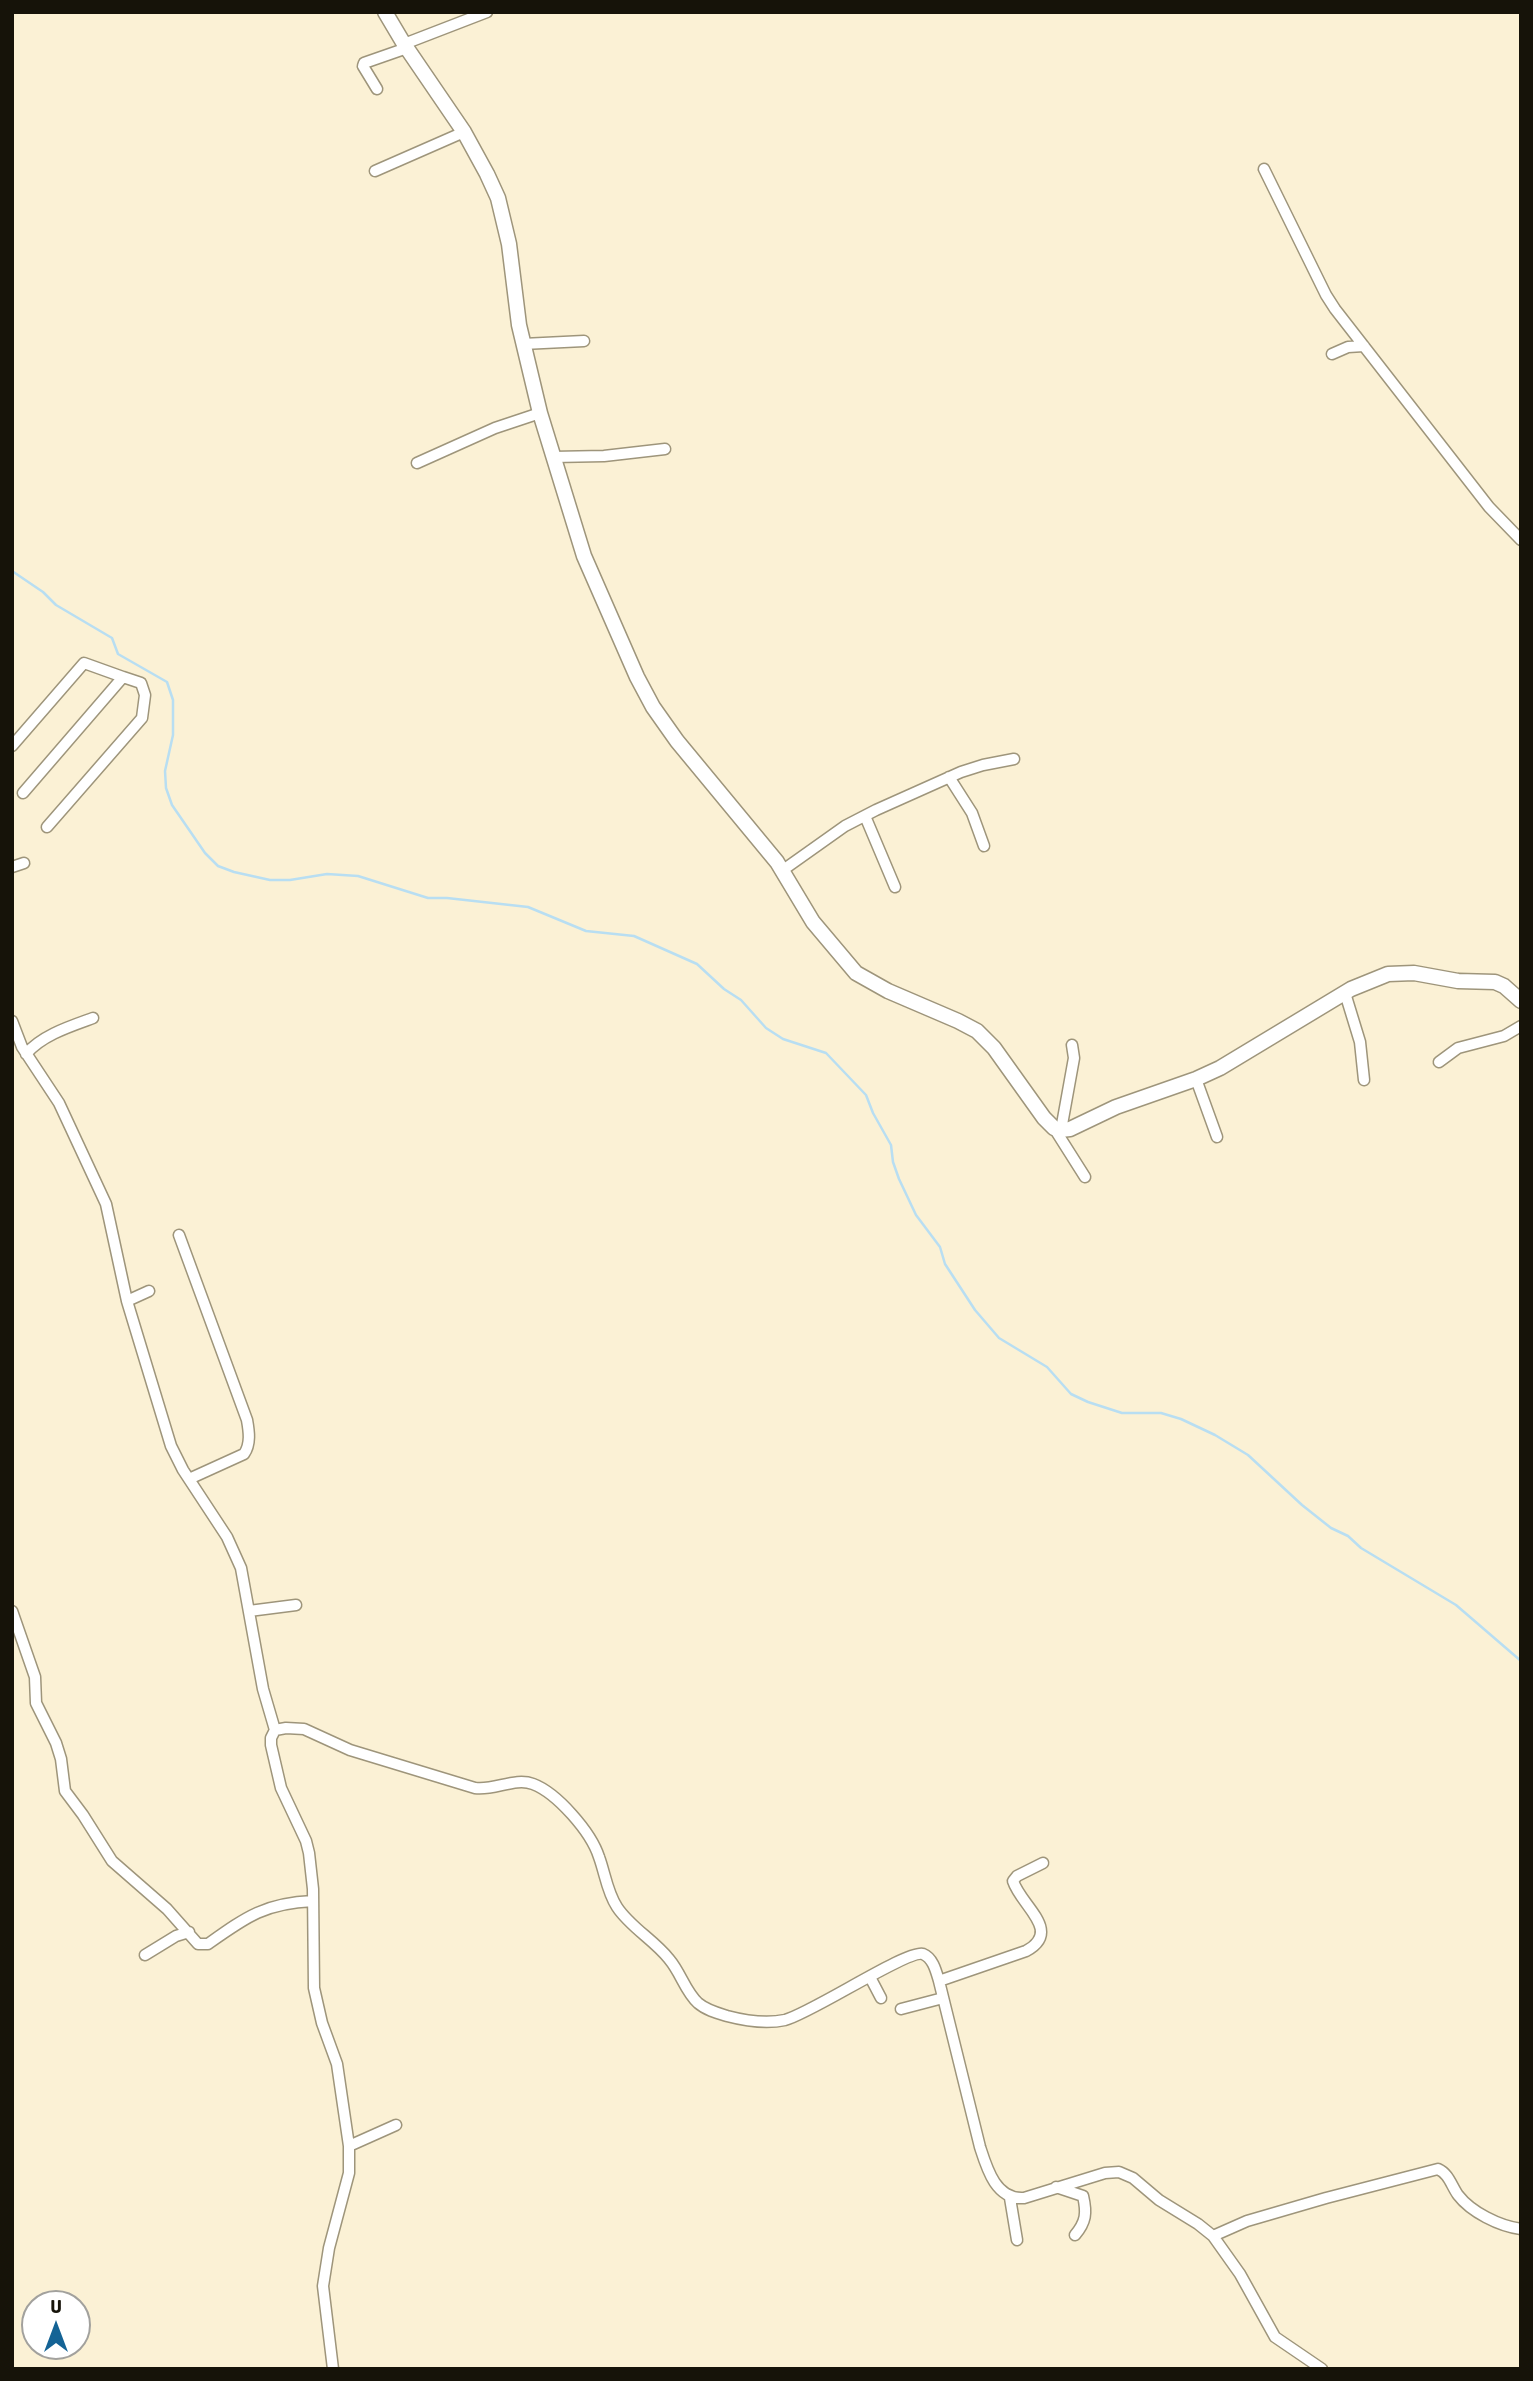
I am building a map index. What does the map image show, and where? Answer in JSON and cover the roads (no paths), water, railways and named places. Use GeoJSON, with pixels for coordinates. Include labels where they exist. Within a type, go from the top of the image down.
{"type":"FeatureCollection","features":[{"type":"Feature","properties":{"kind":"street"},"geometry":{"type":"LineString","coordinates":[[385,12],[464,132],[493,185],[503,215],[523,344],[553,457],[587,564],[617,635],[653,707],[677,741],[783,870],[813,922],[856,973],[977,1031],[994,1048],[1044,1118],[1058,1129],[1085,1177]]}},
{"type":"Feature","properties":{"kind":"street"},"geometry":{"type":"LineString","coordinates":[[377,89],[363,66],[364,63],[486,12]]}},
{"type":"Feature","properties":{"kind":"street"},"geometry":{"type":"LineString","coordinates":[[375,171],[464,132]]}},
{"type":"Feature","properties":{"kind":"street"},"geometry":{"type":"LineString","coordinates":[[1264,169],[1325,295],[1489,507],[1521,540]]}},
{"type":"Feature","properties":{"kind":"street"},"geometry":{"type":"LineString","coordinates":[[523,344],[584,341]]}},
{"type":"Feature","properties":{"kind":"street"},"geometry":{"type":"LineString","coordinates":[[1332,354],[1348,347],[1364,346]]}},
{"type":"Feature","properties":{"kind":"street"},"geometry":{"type":"LineString","coordinates":[[417,463],[495,428],[540,413]]}},
{"type":"Feature","properties":{"kind":"street"},"geometry":{"type":"LineString","coordinates":[[553,457],[604,456],[666,449]]}},
{"type":"Feature","properties":{"kind":"street"},"geometry":{"type":"LineString","coordinates":[[12,746],[84,663],[141,683],[145,695],[142,718],[47,827]]}},
{"type":"Feature","properties":{"kind":"street"},"geometry":{"type":"LineString","coordinates":[[23,793],[123,677]]}},
{"type":"Feature","properties":{"kind":"street"},"geometry":{"type":"LineString","coordinates":[[783,870],[845,826],[865,816],[983,765],[1014,760]]}},
{"type":"Feature","properties":{"kind":"street"},"geometry":{"type":"LineString","coordinates":[[949,778],[972,813],[984,846]]}},
{"type":"Feature","properties":{"kind":"street"},"geometry":{"type":"LineString","coordinates":[[865,816],[895,887]]}},
{"type":"Feature","properties":{"kind":"street"},"geometry":{"type":"LineString","coordinates":[[12,867],[24,863]]}},
{"type":"Feature","properties":{"kind":"street"},"geometry":{"type":"LineString","coordinates":[[1058,1129],[1070,1129],[1137,1098],[1196,1079],[1230,1062],[1345,993],[1388,974],[1414,973],[1458,981],[1495,982],[1521,1001]]}},
{"type":"Feature","properties":{"kind":"street"},"geometry":{"type":"LineString","coordinates":[[1345,993],[1360,1042],[1364,1080]]}},
{"type":"Feature","properties":{"kind":"street"},"geometry":{"type":"LineString","coordinates":[[26,1054],[57,1033],[93,1018]]}},
{"type":"Feature","properties":{"kind":"street"},"geometry":{"type":"LineString","coordinates":[[12,1021],[26,1054],[60,1103],[83,1158],[101,1191],[110,1218],[127,1301],[165,1430],[176,1457],[227,1537],[237,1558],[263,1689],[275,1730],[271,1738],[272,1754],[288,1805],[306,1841],[313,1901],[314,1989],[322,2023],[337,2064],[349,2146],[349,2173],[329,2248],[323,2286],[333,2369]]}},
{"type":"Feature","properties":{"kind":"street"},"geometry":{"type":"LineString","coordinates":[[1439,1062],[1458,1048],[1504,1036],[1521,1026]]}},
{"type":"Feature","properties":{"kind":"street"},"geometry":{"type":"LineString","coordinates":[[1058,1129],[1072,1069],[1072,1045]]}},
{"type":"Feature","properties":{"kind":"street"},"geometry":{"type":"LineString","coordinates":[[1196,1079],[1217,1137]]}},
{"type":"Feature","properties":{"kind":"street"},"geometry":{"type":"LineString","coordinates":[[179,1235],[247,1420],[249,1432],[244,1454],[189,1479]]}},
{"type":"Feature","properties":{"kind":"street"},"geometry":{"type":"LineString","coordinates":[[127,1301],[149,1291]]}},
{"type":"Feature","properties":{"kind":"street"},"geometry":{"type":"LineString","coordinates":[[249,1611],[296,1605]]}},
{"type":"Feature","properties":{"kind":"street"},"geometry":{"type":"LineString","coordinates":[[12,1611],[35,1677],[36,1703],[61,1759],[65,1791],[112,1861],[142,1885],[198,1944],[205,1945],[265,1908],[313,1901]]}},
{"type":"Feature","properties":{"kind":"street"},"geometry":{"type":"LineString","coordinates":[[275,1730],[303,1729],[350,1750],[475,1788],[490,1789],[523,1782],[537,1786],[564,1807],[587,1833],[598,1853],[618,1909],[670,1960],[694,1998],[712,2011],[759,2022],[788,2019],[826,2002],[902,1959],[923,1954],[930,1960],[939,1980],[982,2153],[995,2182],[1010,2198],[1017,2240]]}},
{"type":"Feature","properties":{"kind":"street"},"geometry":{"type":"LineString","coordinates":[[939,1980],[1026,1951],[1038,1944],[1042,1931],[1013,1881],[1017,1876],[1043,1863]]}},
{"type":"Feature","properties":{"kind":"street"},"geometry":{"type":"LineString","coordinates":[[145,1955],[176,1936],[189,1932]]}},
{"type":"Feature","properties":{"kind":"street"},"geometry":{"type":"LineString","coordinates":[[870,1977],[881,1998]]}},
{"type":"Feature","properties":{"kind":"street"},"geometry":{"type":"LineString","coordinates":[[901,2009],[943,1998]]}},
{"type":"Feature","properties":{"kind":"street"},"geometry":{"type":"LineString","coordinates":[[349,2146],[396,2125]]}},
{"type":"Feature","properties":{"kind":"street"},"geometry":{"type":"LineString","coordinates":[[1213,2236],[1247,2221],[1438,2169],[1446,2174],[1459,2196],[1470,2207],[1507,2226],[1521,2229]]}},
{"type":"Feature","properties":{"kind":"street"},"geometry":{"type":"LineString","coordinates":[[1010,2198],[1024,2198],[1105,2173],[1119,2172],[1133,2178],[1159,2200],[1213,2236],[1240,2274],[1275,2337],[1322,2369]]}},
{"type":"Feature","properties":{"kind":"street"},"geometry":{"type":"LineString","coordinates":[[1056,2187],[1083,2196],[1085,2220],[1075,2235]]}},
{"type":"Feature","properties":{"kind":"waterway"},"geometry":{"type":"LineString","coordinates":[[12,571],[43,592],[56,605],[112,638],[118,654],[167,682],[173,700],[173,735],[165,771],[166,788],[172,805],[205,853],[218,866],[270,880],[327,874],[358,876],[428,898],[528,907],[586,931],[634,936],[697,964],[724,989],[741,1000],[766,1028],[783,1039],[826,1053],[866,1095],[891,1145],[899,1179],[916,1215],[940,1247],[945,1264],[975,1310],[999,1338],[1047,1367],[1071,1394],[1088,1402],[1122,1413],[1161,1413],[1181,1419],[1248,1455],[1331,1528],[1348,1536],[1361,1548],[1456,1605],[1521,1661]]}}]}
